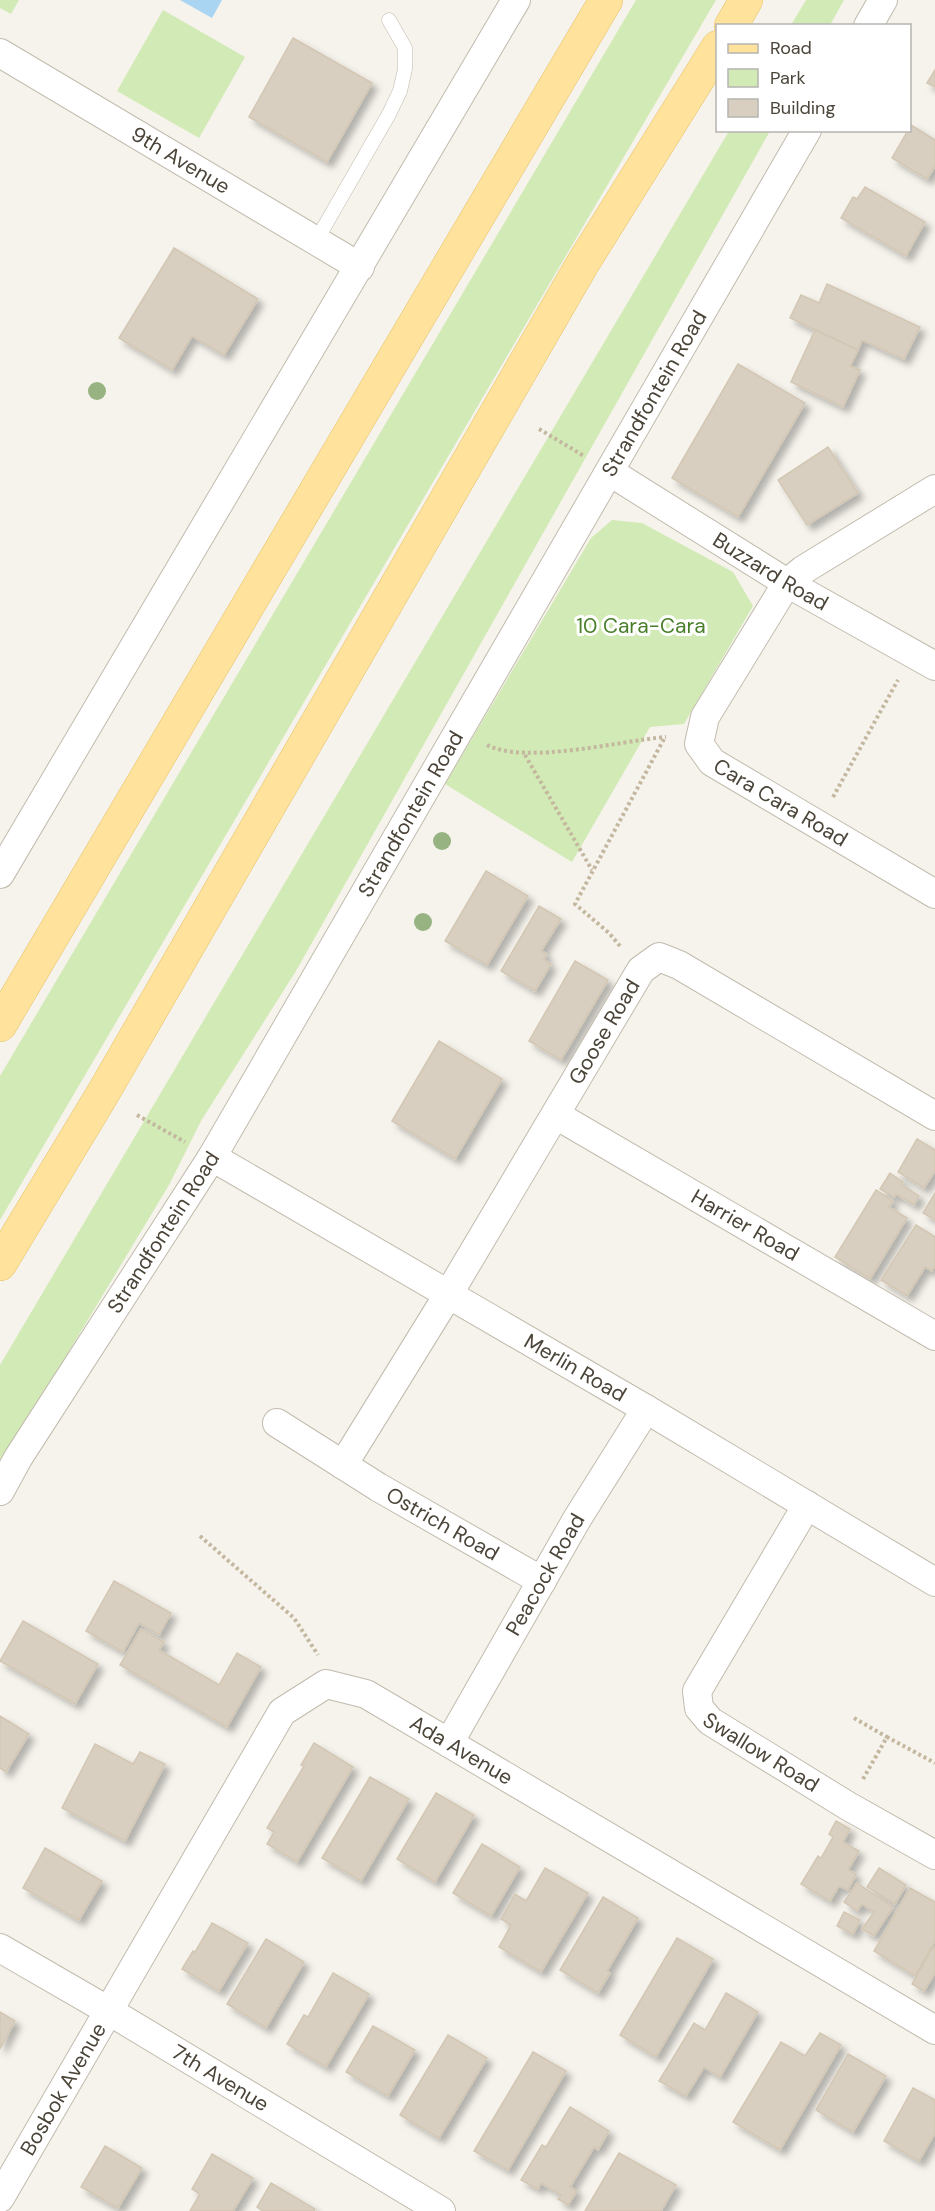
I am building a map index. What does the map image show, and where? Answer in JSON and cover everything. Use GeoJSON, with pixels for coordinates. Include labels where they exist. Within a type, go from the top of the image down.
{"type":"FeatureCollection","features":[{"type":"Feature","properties":{"kind":"main road"},"geometry":{"type":"LineString","coordinates":[[0,1025],[606,0]]}},
{"type":"Feature","properties":{"kind":"main road"},"geometry":{"type":"LineString","coordinates":[[732,24],[746,0]]}},
{"type":"Feature","properties":{"kind":"main road"},"geometry":{"type":"LineString","coordinates":[[0,1264],[102,1095],[583,263],[716,49]]}},
{"type":"Feature","properties":{"kind":"street"},"geometry":{"type":"LineString","coordinates":[[0,874],[516,0]]}},
{"type":"Feature","properties":{"kind":"street"},"geometry":{"type":"LineString","coordinates":[[869,24],[883,0]]}},
{"type":"Feature","properties":{"kind":"street","name":"9th Avenue"},"geometry":{"type":"LineString","coordinates":[[0,53],[360,267]]}},
{"type":"Feature","properties":{"kind":"street","name":"Strandfontein Road"},"geometry":{"type":"LineString","coordinates":[[0,1491],[18,1458],[212,1157],[806,132]]}},
{"type":"Feature","properties":{"kind":"street","name":"Buzzard Road"},"geometry":{"type":"LineString","coordinates":[[610,472],[787,583],[924,660]]}},
{"type":"Feature","properties":{"kind":"street"},"geometry":{"type":"LineString","coordinates":[[787,583],[803,570],[935,489]]}},
{"type":"Feature","properties":{"kind":"street","name":"Cara Cara Road"},"geometry":{"type":"LineString","coordinates":[[787,583],[705,717],[699,744],[712,762],[935,894]]}},
{"type":"Feature","properties":{"kind":"street","name":"Goose Road"},"geometry":{"type":"LineString","coordinates":[[448,1295],[641,970],[659,957],[679,965],[935,1116]]}},
{"type":"Feature","properties":{"kind":"street","name":"Harrier Road"},"geometry":{"type":"LineString","coordinates":[[556,1115],[935,1336]]}},
{"type":"Feature","properties":{"kind":"street","name":"Merlin Road"},"geometry":{"type":"LineString","coordinates":[[212,1157],[646,1409],[935,1582]]}},
{"type":"Feature","properties":{"kind":"street"},"geometry":{"type":"LineString","coordinates":[[343,1465],[448,1295]]}},
{"type":"Feature","properties":{"kind":"street","name":"Peacock Road"},"geometry":{"type":"LineString","coordinates":[[449,1743],[577,1519],[646,1409]]}},
{"type":"Feature","properties":{"kind":"street","name":"Ostrich Road"},"geometry":{"type":"LineString","coordinates":[[277,1423],[343,1465],[542,1581]]}},
{"type":"Feature","properties":{"kind":"street","name":"Swallow Road"},"geometry":{"type":"LineString","coordinates":[[807,1505],[697,1691],[699,1708],[710,1721],[848,1806],[935,1856]]}},
{"type":"Feature","properties":{"kind":"street"},"geometry":{"type":"LineString","coordinates":[[109,2011],[282,1713],[326,1684]]}},
{"type":"Feature","properties":{"kind":"street","name":"Ada Avenue"},"geometry":{"type":"LineString","coordinates":[[326,1684],[366,1694],[935,2030]]}},
{"type":"Feature","properties":{"kind":"street","name":"7th Avenue"},"geometry":{"type":"LineString","coordinates":[[0,1948],[441,2211]]}},
{"type":"Feature","properties":{"kind":"street","name":"Bosbok Avenue"},"geometry":{"type":"LineString","coordinates":[[0,2198],[109,2011]]}},
{"type":"Feature","properties":{"kind":"lane"},"geometry":{"type":"LineString","coordinates":[[316,241],[390,114],[400,91],[405,69],[405,48],[389,20]]}},
{"type":"Feature","properties":{"kind":"path"},"geometry":{"type":"LineString","coordinates":[[539,429],[610,472]]}},
{"type":"Feature","properties":{"kind":"path"},"geometry":{"type":"LineString","coordinates":[[817,825],[924,660]]}},
{"type":"Feature","properties":{"kind":"path"},"geometry":{"type":"LineString","coordinates":[[458,731],[494,749],[525,754],[665,737],[699,744]]}},
{"type":"Feature","properties":{"kind":"path"},"geometry":{"type":"LineString","coordinates":[[641,970],[609,933],[575,904],[665,737]]}},
{"type":"Feature","properties":{"kind":"path"},"geometry":{"type":"LineString","coordinates":[[525,754],[593,870]]}},
{"type":"Feature","properties":{"kind":"path"},"geometry":{"type":"LineString","coordinates":[[137,1115],[212,1157]]}},
{"type":"Feature","properties":{"kind":"path"},"geometry":{"type":"LineString","coordinates":[[200,1536],[294,1618],[317,1652],[326,1684]]}},
{"type":"Feature","properties":{"kind":"path"},"geometry":{"type":"LineString","coordinates":[[854,1718],[935,1763]]}},
{"type":"Feature","properties":{"kind":"path"},"geometry":{"type":"LineString","coordinates":[[848,1806],[887,1737]]}},
{"type":"Feature","properties":{"kind":"green space"},"geometry":{"type":"Polygon","coordinates":[[[0,0],[19,0],[11,14],[0,8],[0,0]]]}},
{"type":"Feature","properties":{"kind":"green space"},"geometry":{"type":"Polygon","coordinates":[[[636,0],[716,0],[0,1220],[0,1076],[636,0]]]}},
{"type":"Feature","properties":{"kind":"green space"},"geometry":{"type":"Polygon","coordinates":[[[806,0],[844,0],[831,24],[792,24],[806,0]]]}},
{"type":"Feature","properties":{"kind":"green space"},"geometry":{"type":"Polygon","coordinates":[[[163,10],[245,57],[199,138],[117,91],[163,10]]]}},
{"type":"Feature","properties":{"kind":"green space"},"geometry":{"type":"Polygon","coordinates":[[[728,132],[769,132],[296,971],[201,1121],[169,1185],[0,1466],[0,1365],[728,132]]]}},
{"type":"Feature","properties":{"kind":"green space","name":"10 Cara-Cara"},"geometry":{"type":"Polygon","coordinates":[[[612,520],[642,523],[733,572],[753,606],[684,724],[650,727],[572,862],[445,784],[591,538],[612,520]]]}},
{"type":"Feature","properties":{"kind":"water"},"geometry":{"type":"Polygon","coordinates":[[[180,0],[222,0],[212,18],[180,0]]]}},
{"type":"Feature","properties":{"kind":"building"},"geometry":{"type":"Polygon","coordinates":[[[293,38],[372,83],[327,162],[249,117],[293,38]]]}},
{"type":"Feature","properties":{"kind":"building"},"geometry":{"type":"Polygon","coordinates":[[[935,70],[935,87],[927,83],[935,70]]]}},
{"type":"Feature","properties":{"kind":"building"},"geometry":{"type":"Polygon","coordinates":[[[911,125],[935,140],[935,166],[927,179],[892,158],[907,132],[911,132],[911,125]]]}},
{"type":"Feature","properties":{"kind":"building"},"geometry":{"type":"Polygon","coordinates":[[[865,187],[925,222],[906,256],[841,218],[853,197],[857,199],[865,187]]]}},
{"type":"Feature","properties":{"kind":"building"},"geometry":{"type":"Polygon","coordinates":[[[174,248],[258,299],[224,355],[192,336],[172,370],[119,338],[174,248]]]}},
{"type":"Feature","properties":{"kind":"building"},"geometry":{"type":"Polygon","coordinates":[[[827,284],[920,327],[904,359],[862,340],[858,350],[790,318],[801,295],[819,303],[827,284]]]}},
{"type":"Feature","properties":{"kind":"building"},"geometry":{"type":"Polygon","coordinates":[[[815,330],[858,350],[850,366],[860,370],[843,407],[791,382],[815,330]]]}},
{"type":"Feature","properties":{"kind":"building"},"geometry":{"type":"Polygon","coordinates":[[[738,364],[805,403],[738,517],[672,478],[738,364]]]}},
{"type":"Feature","properties":{"kind":"building"},"geometry":{"type":"Polygon","coordinates":[[[828,447],[858,493],[807,525],[778,480],[828,447]]]}},
{"type":"Feature","properties":{"kind":"building"},"geometry":{"type":"Polygon","coordinates":[[[486,871],[528,896],[487,965],[445,941],[486,871]]]}},
{"type":"Feature","properties":{"kind":"building"},"geometry":{"type":"Polygon","coordinates":[[[539,906],[561,919],[541,951],[547,954],[544,960],[551,964],[535,991],[501,971],[539,906]]]}},
{"type":"Feature","properties":{"kind":"building"},"geometry":{"type":"Polygon","coordinates":[[[575,961],[608,980],[561,1060],[529,1041],[575,961]]]}},
{"type":"Feature","properties":{"kind":"building"},"geometry":{"type":"Polygon","coordinates":[[[439,1041],[502,1079],[455,1159],[392,1121],[439,1041]]]}},
{"type":"Feature","properties":{"kind":"building"},"geometry":{"type":"Polygon","coordinates":[[[917,1139],[935,1150],[935,1171],[924,1188],[898,1172],[917,1139]]]}},
{"type":"Feature","properties":{"kind":"building"},"geometry":{"type":"Polygon","coordinates":[[[890,1173],[903,1182],[902,1185],[919,1196],[914,1205],[896,1194],[894,1197],[880,1189],[890,1173]]]}},
{"type":"Feature","properties":{"kind":"building"},"geometry":{"type":"Polygon","coordinates":[[[876,1190],[893,1201],[889,1207],[907,1218],[870,1279],[835,1257],[876,1190]]]}},
{"type":"Feature","properties":{"kind":"building"},"geometry":{"type":"Polygon","coordinates":[[[935,1193],[935,1220],[923,1213],[935,1193]]]}},
{"type":"Feature","properties":{"kind":"building"},"geometry":{"type":"Polygon","coordinates":[[[916,1225],[935,1237],[935,1266],[932,1271],[925,1267],[907,1296],[881,1280],[916,1225]]]}},
{"type":"Feature","properties":{"kind":"building"},"geometry":{"type":"Polygon","coordinates":[[[114,1581],[171,1613],[159,1635],[139,1623],[123,1652],[86,1631],[114,1581]]]}},
{"type":"Feature","properties":{"kind":"building"},"geometry":{"type":"Polygon","coordinates":[[[23,1621],[98,1664],[75,1704],[0,1661],[23,1621]]]}},
{"type":"Feature","properties":{"kind":"building"},"geometry":{"type":"Polygon","coordinates":[[[141,1629],[164,1642],[159,1650],[219,1685],[237,1653],[261,1667],[227,1727],[120,1665],[141,1629]]]}},
{"type":"Feature","properties":{"kind":"building"},"geometry":{"type":"Polygon","coordinates":[[[0,1716],[29,1734],[6,1772],[0,1768],[0,1716]]]}},
{"type":"Feature","properties":{"kind":"building"},"geometry":{"type":"Polygon","coordinates":[[[314,1743],[353,1767],[297,1862],[267,1844],[274,1832],[267,1828],[304,1766],[301,1765],[314,1743]]]}},
{"type":"Feature","properties":{"kind":"building"},"geometry":{"type":"Polygon","coordinates":[[[95,1744],[133,1764],[140,1752],[165,1764],[125,1841],[62,1808],[95,1744]]]}},
{"type":"Feature","properties":{"kind":"building"},"geometry":{"type":"Polygon","coordinates":[[[370,1777],[409,1799],[361,1881],[322,1858],[370,1777]]]}},
{"type":"Feature","properties":{"kind":"building"},"geometry":{"type":"Polygon","coordinates":[[[436,1793],[474,1815],[435,1882],[397,1859],[436,1793]]]}},
{"type":"Feature","properties":{"kind":"building"},"geometry":{"type":"Polygon","coordinates":[[[836,1821],[850,1829],[843,1842],[859,1851],[848,1870],[856,1874],[848,1890],[839,1886],[830,1901],[801,1884],[818,1856],[821,1858],[833,1837],[829,1834],[836,1821]]]}},
{"type":"Feature","properties":{"kind":"building"},"geometry":{"type":"Polygon","coordinates":[[[482,1844],[520,1867],[491,1916],[453,1893],[482,1844]]]}},
{"type":"Feature","properties":{"kind":"building"},"geometry":{"type":"Polygon","coordinates":[[[45,1848],[102,1881],[79,1920],[23,1888],[45,1848]]]}},
{"type":"Feature","properties":{"kind":"building"},"geometry":{"type":"Polygon","coordinates":[[[545,1868],[588,1893],[541,1972],[499,1947],[511,1925],[501,1919],[515,1894],[526,1901],[545,1868]]]}},
{"type":"Feature","properties":{"kind":"building"},"geometry":{"type":"Polygon","coordinates":[[[879,1868],[906,1885],[895,1904],[867,1887],[879,1868]]]}},
{"type":"Feature","properties":{"kind":"building"},"geometry":{"type":"Polygon","coordinates":[[[857,1883],[893,1907],[874,1936],[862,1929],[874,1912],[862,1904],[857,1911],[844,1902],[857,1883]]]}},
{"type":"Feature","properties":{"kind":"building"},"geometry":{"type":"Polygon","coordinates":[[[910,1888],[935,1902],[935,1941],[915,1976],[874,1951],[910,1888]]]}},
{"type":"Feature","properties":{"kind":"building"},"geometry":{"type":"Polygon","coordinates":[[[603,1897],[638,1918],[607,1971],[610,1973],[598,1993],[560,1970],[603,1897]]]}},
{"type":"Feature","properties":{"kind":"building"},"geometry":{"type":"Polygon","coordinates":[[[844,1912],[860,1920],[853,1934],[837,1926],[844,1912]]]}},
{"type":"Feature","properties":{"kind":"building"},"geometry":{"type":"Polygon","coordinates":[[[212,1923],[248,1943],[219,1991],[182,1969],[212,1923]]]}},
{"type":"Feature","properties":{"kind":"building"},"geometry":{"type":"Polygon","coordinates":[[[677,1938],[713,1959],[656,2057],[620,2035],[677,1938]]]}},
{"type":"Feature","properties":{"kind":"building"},"geometry":{"type":"Polygon","coordinates":[[[266,1939],[304,1962],[266,2028],[227,2004],[266,1939]]]}},
{"type":"Feature","properties":{"kind":"building"},"geometry":{"type":"Polygon","coordinates":[[[933,1947],[935,1948],[935,1973],[924,1991],[912,1984],[933,1947]]]}},
{"type":"Feature","properties":{"kind":"building"},"geometry":{"type":"Polygon","coordinates":[[[333,1973],[369,1994],[326,2067],[287,2044],[304,2015],[308,2017],[333,1973]]]}},
{"type":"Feature","properties":{"kind":"building"},"geometry":{"type":"Polygon","coordinates":[[[726,1993],[758,2012],[720,2077],[704,2067],[686,2096],[659,2081],[694,2023],[705,2030],[726,1993]]]}},
{"type":"Feature","properties":{"kind":"building"},"geometry":{"type":"Polygon","coordinates":[[[0,2012],[15,2021],[0,2049],[0,2012]]]}},
{"type":"Feature","properties":{"kind":"building"},"geometry":{"type":"Polygon","coordinates":[[[373,2026],[415,2050],[388,2096],[346,2072],[373,2026]]]}},
{"type":"Feature","properties":{"kind":"building"},"geometry":{"type":"Polygon","coordinates":[[[820,2033],[841,2045],[780,2150],[733,2122],[781,2042],[805,2056],[820,2033]]]}},
{"type":"Feature","properties":{"kind":"building"},"geometry":{"type":"Polygon","coordinates":[[[448,2035],[487,2058],[439,2138],[400,2115],[448,2035]]]}},
{"type":"Feature","properties":{"kind":"building"},"geometry":{"type":"Polygon","coordinates":[[[533,2052],[566,2071],[508,2170],[474,2151],[533,2052]]]}},
{"type":"Feature","properties":{"kind":"building"},"geometry":{"type":"Polygon","coordinates":[[[848,2054],[886,2076],[853,2132],[816,2110],[848,2054]]]}},
{"type":"Feature","properties":{"kind":"building"},"geometry":{"type":"Polygon","coordinates":[[[913,2088],[935,2100],[935,2133],[919,2161],[884,2141],[913,2088]]]}},
{"type":"Feature","properties":{"kind":"building"},"geometry":{"type":"Polygon","coordinates":[[[570,2107],[609,2131],[598,2150],[594,2147],[570,2187],[577,2191],[568,2205],[558,2199],[561,2195],[541,2183],[538,2189],[521,2180],[542,2145],[546,2147],[570,2107]]]}},
{"type":"Feature","properties":{"kind":"building"},"geometry":{"type":"Polygon","coordinates":[[[105,2146],[142,2168],[118,2208],[81,2187],[105,2146]]]}},
{"type":"Feature","properties":{"kind":"building"},"geometry":{"type":"Polygon","coordinates":[[[619,2153],[676,2185],[661,2211],[585,2211],[619,2153]]]}},
{"type":"Feature","properties":{"kind":"building"},"geometry":{"type":"Polygon","coordinates":[[[212,2154],[253,2178],[233,2211],[190,2211],[200,2194],[192,2189],[212,2154]]]}},
{"type":"Feature","properties":{"kind":"building"},"geometry":{"type":"Polygon","coordinates":[[[271,2183],[315,2209],[314,2211],[263,2211],[257,2207],[271,2183]]]}}]}
